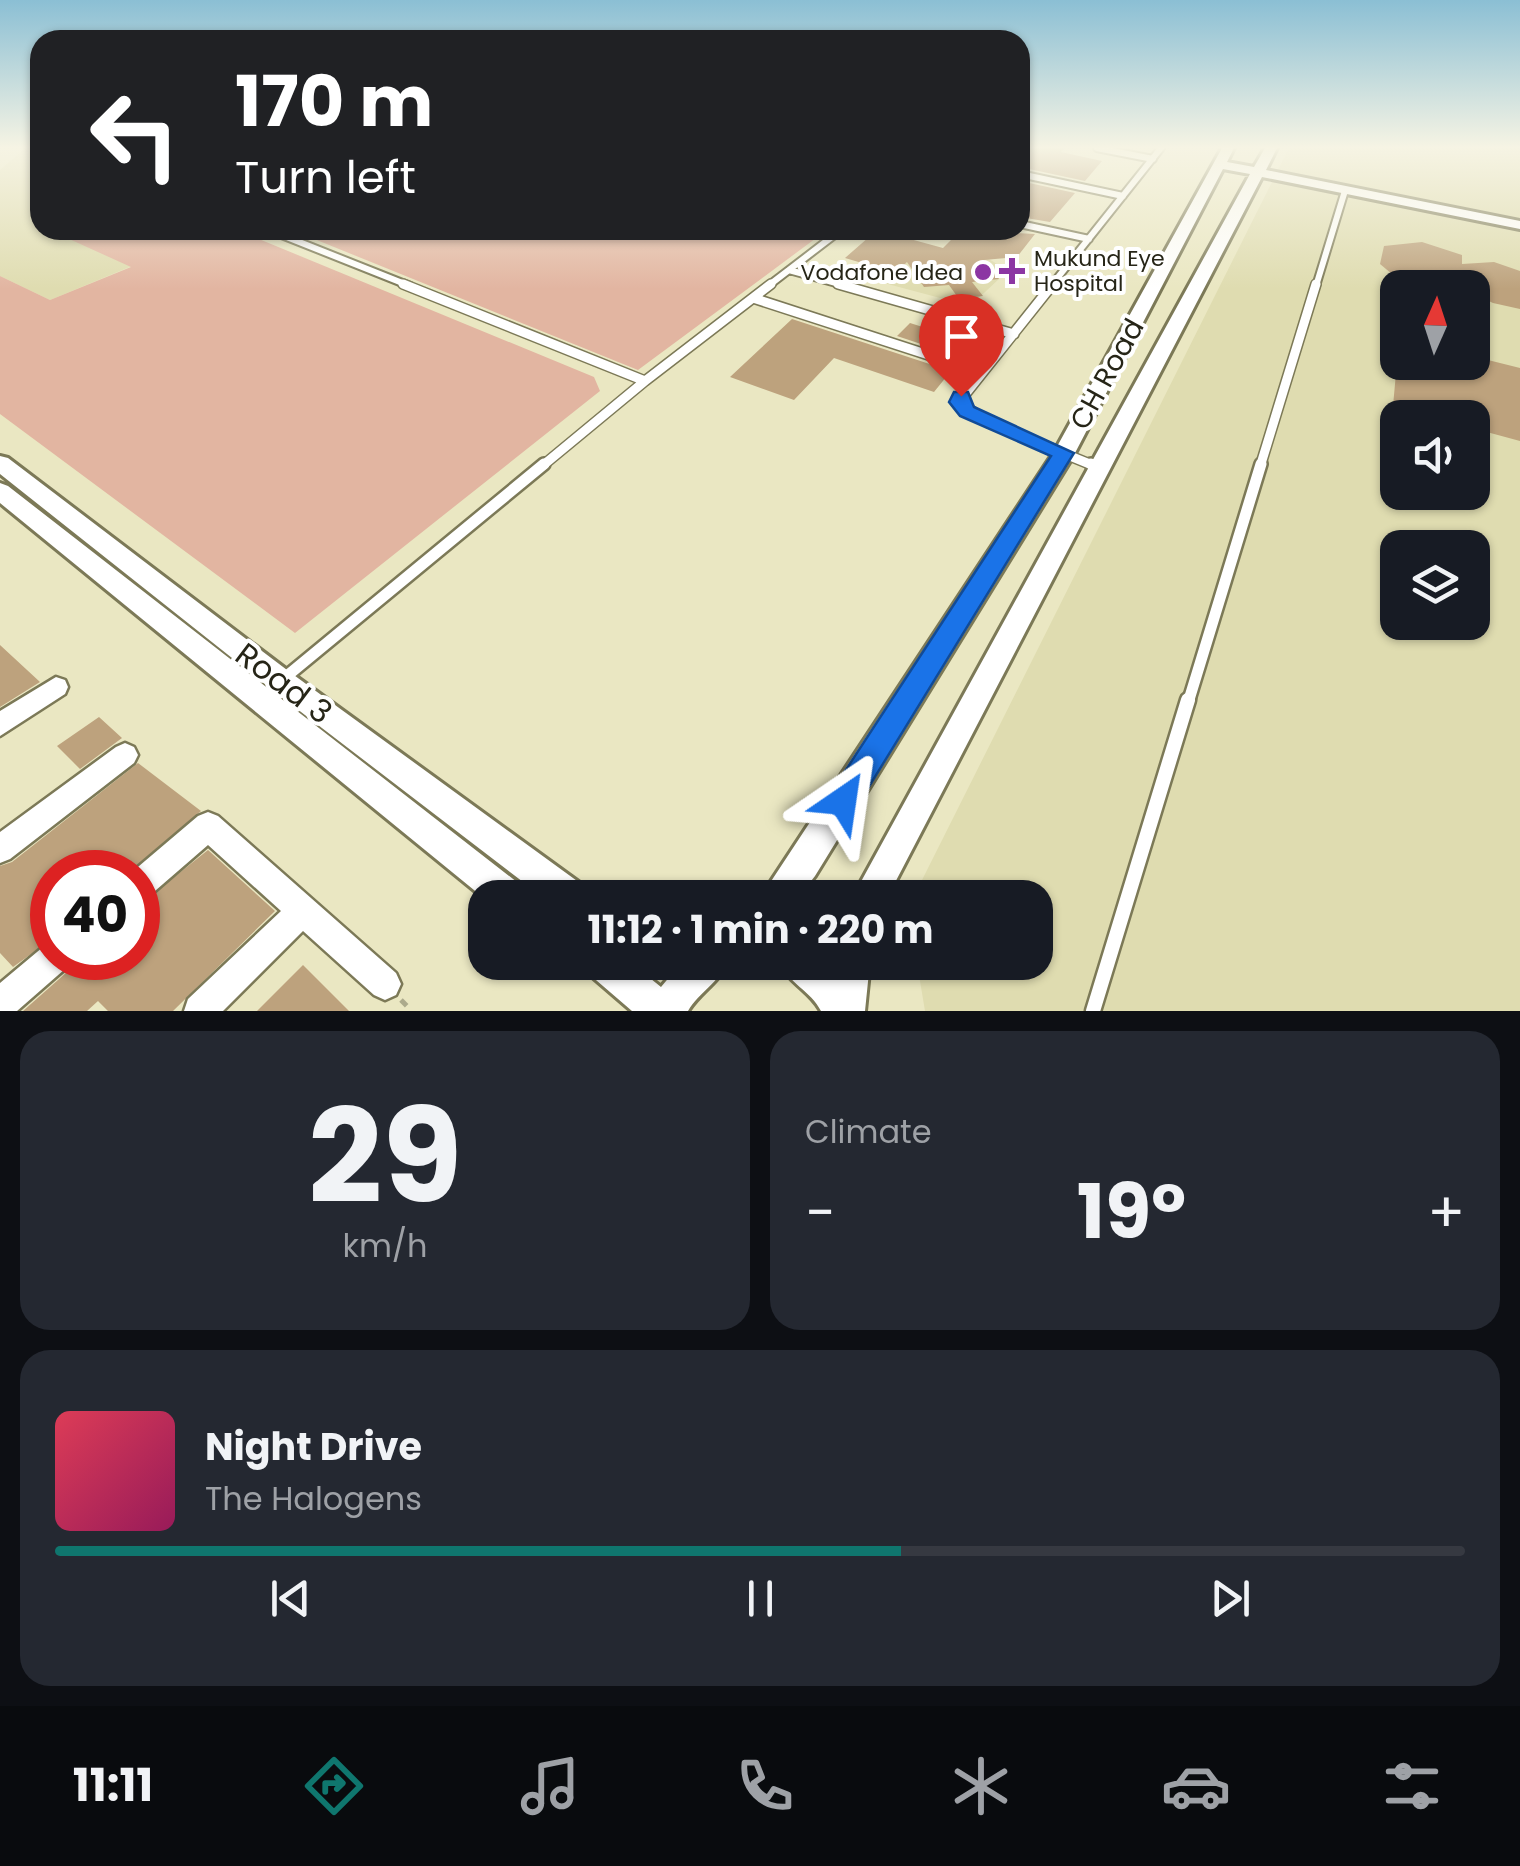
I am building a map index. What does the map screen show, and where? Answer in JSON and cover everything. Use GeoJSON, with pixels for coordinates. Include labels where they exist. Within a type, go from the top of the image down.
{"type":"FeatureCollection","features":[{"type":"Feature","properties":{"kind":"street","name":"CH Road"},"geometry":{"type":"LineString","coordinates":[[790,880],[1064,453],[1203,195]]}},
{"type":"Feature","properties":{"kind":"street","name":"CH Road"},"geometry":{"type":"LineString","coordinates":[[879,880],[1245,195]]}},
{"type":"Feature","properties":{"kind":"street"},"geometry":{"type":"LineString","coordinates":[[1350,195],[1520,228]]}},
{"type":"Feature","properties":{"kind":"street"},"geometry":{"type":"LineString","coordinates":[[1363,195],[1520,228]]}},
{"type":"Feature","properties":{"kind":"street","name":"Road 3"},"geometry":{"type":"LineString","coordinates":[[0,463],[281,681],[548,880]]}},
{"type":"Feature","properties":{"kind":"street","name":"Road 3"},"geometry":{"type":"LineString","coordinates":[[0,491],[487,880]]}},
{"type":"Feature","properties":{"kind":"street"},"geometry":{"type":"LineString","coordinates":[[0,725],[56,687]]}},
{"type":"Feature","properties":{"kind":"street"},"geometry":{"type":"LineString","coordinates":[[0,848],[125,755]]}},
{"type":"Feature","properties":{"kind":"street"},"geometry":{"type":"LineString","coordinates":[[160,867],[208,826],[385,984]]}},
{"type":"Feature","properties":{"kind":"street"},"geometry":{"type":"LineString","coordinates":[[200,1011],[301,912]]}},
{"type":"Feature","properties":{"kind":"street"},"geometry":{"type":"LineString","coordinates":[[0,1004],[30,978]]}},
{"type":"Feature","properties":{"kind":"street"},"geometry":{"type":"LineString","coordinates":[[624,980],[664,1011],[688,980]]}},
{"type":"Feature","properties":{"kind":"street"},"geometry":{"type":"LineString","coordinates":[[818,980],[844,1011]]}},
{"type":"Feature","properties":{"kind":"street"},"geometry":{"type":"LineString","coordinates":[[844,1011],[849,980]]}},
{"type":"Feature","properties":{"kind":"lane"},"geometry":{"type":"LineString","coordinates":[[1100,468],[967,412],[959,402],[1123,196],[1119,195]]}},
{"type":"Feature","properties":{"kind":"lane"},"geometry":{"type":"LineString","coordinates":[[1093,1011],[1344,195]]}},
{"type":"Feature","properties":{"kind":"lane"},"geometry":{"type":"LineString","coordinates":[[1030,226],[1089,239]]}},
{"type":"Feature","properties":{"kind":"lane"},"geometry":{"type":"LineString","coordinates":[[295,240],[644,381]]}},
{"type":"Feature","properties":{"kind":"lane"},"geometry":{"type":"LineString","coordinates":[[281,681],[644,381],[829,240]]}},
{"type":"Feature","properties":{"kind":"lane"},"geometry":{"type":"LineString","coordinates":[[789,270],[1014,334]]}},
{"type":"Feature","properties":{"kind":"lane"},"geometry":{"type":"LineString","coordinates":[[753,298],[981,372]]}},
{"type":"Feature","properties":{"kind":"shaded area"},"geometry":{"type":"Polygon","coordinates":[[[0,195],[30,195],[30,240],[75,240],[132,266],[50,300],[0,276],[0,195]]]}},
{"type":"Feature","properties":{"kind":"shaded area"},"geometry":{"type":"Polygon","coordinates":[[[1265,195],[1520,195],[1520,1011],[925,1011],[920,980],[1053,980],[1053,880],[922,880],[1265,195]]]}},
{"type":"Feature","properties":{"kind":"shaded area"},"geometry":{"type":"Polygon","coordinates":[[[71,240],[261,240],[594,377],[600,391],[295,633],[0,414],[0,276],[50,300],[131,267],[71,240]]]}},
{"type":"Feature","properties":{"kind":"shaded area"},"geometry":{"type":"Polygon","coordinates":[[[317,240],[814,240],[638,370],[317,240]]]}},
{"type":"Feature","properties":{"kind":"shaded area"},"geometry":{"type":"Polygon","coordinates":[[[983,255],[1003,268],[999,279],[970,306],[884,283],[914,256],[983,255]]]}},
{"type":"Feature","properties":{"kind":"building"},"geometry":{"type":"Polygon","coordinates":[[[1030,195],[1073,195],[1050,222],[1030,219],[1030,195]]]}},
{"type":"Feature","properties":{"kind":"building"},"geometry":{"type":"Polygon","coordinates":[[[1030,234],[1035,234],[1017,257],[984,260],[999,279],[972,282],[983,296],[959,299],[949,285],[924,287],[907,262],[896,273],[845,258],[866,240],[914,240],[943,248],[951,240],[1030,240],[1030,234]]]}},
{"type":"Feature","properties":{"kind":"building"},"geometry":{"type":"Polygon","coordinates":[[[1422,242],[1462,255],[1462,264],[1494,262],[1520,271],[1520,309],[1490,302],[1490,270],[1387,270],[1380,264],[1384,246],[1422,242]]]}},
{"type":"Feature","properties":{"kind":"building"},"geometry":{"type":"Polygon","coordinates":[[[792,319],[951,371],[934,392],[834,358],[794,400],[730,377],[792,319]]]}},
{"type":"Feature","properties":{"kind":"building"},"geometry":{"type":"Polygon","coordinates":[[[910,323],[951,336],[939,350],[897,336],[910,323]]]}},
{"type":"Feature","properties":{"kind":"building"},"geometry":{"type":"Polygon","coordinates":[[[1490,360],[1520,368],[1520,441],[1490,433],[1490,400],[1394,400],[1395,380],[1490,380],[1490,360]]]}},
{"type":"Feature","properties":{"kind":"building"},"geometry":{"type":"Polygon","coordinates":[[[0,645],[40,682],[0,707],[0,645]]]}},
{"type":"Feature","properties":{"kind":"building"},"geometry":{"type":"Polygon","coordinates":[[[99,717],[122,738],[80,769],[57,746],[99,717]]]}},
{"type":"Feature","properties":{"kind":"building"},"geometry":{"type":"Polygon","coordinates":[[[138,763],[201,811],[155,850],[30,850],[30,955],[13,967],[0,953],[0,866],[12,862],[138,763]]]}},
{"type":"Feature","properties":{"kind":"building"},"geometry":{"type":"Polygon","coordinates":[[[208,850],[275,911],[173,1011],[108,1011],[98,1001],[87,1011],[23,1011],[58,980],[160,980],[160,888],[208,850]]]}},
{"type":"Feature","properties":{"kind":"building"},"geometry":{"type":"Polygon","coordinates":[[[303,965],[349,1011],[257,1011],[303,965]]]}},
{"type":"Feature","properties":{"kind":"place","name":"Mukund Eye Hospital"},"geometry":{"type":"Point","coordinates":[1012,271]}},
{"type":"Feature","properties":{"kind":"place","name":"Vodafone Idea"},"geometry":{"type":"Point","coordinates":[983,272]}},
{"type":"Feature","properties":{"kind":"route"},"geometry":{"type":"LineString","coordinates":[[843,801],[1064,453],[967,412],[959,402],[961,396]]}}]}
